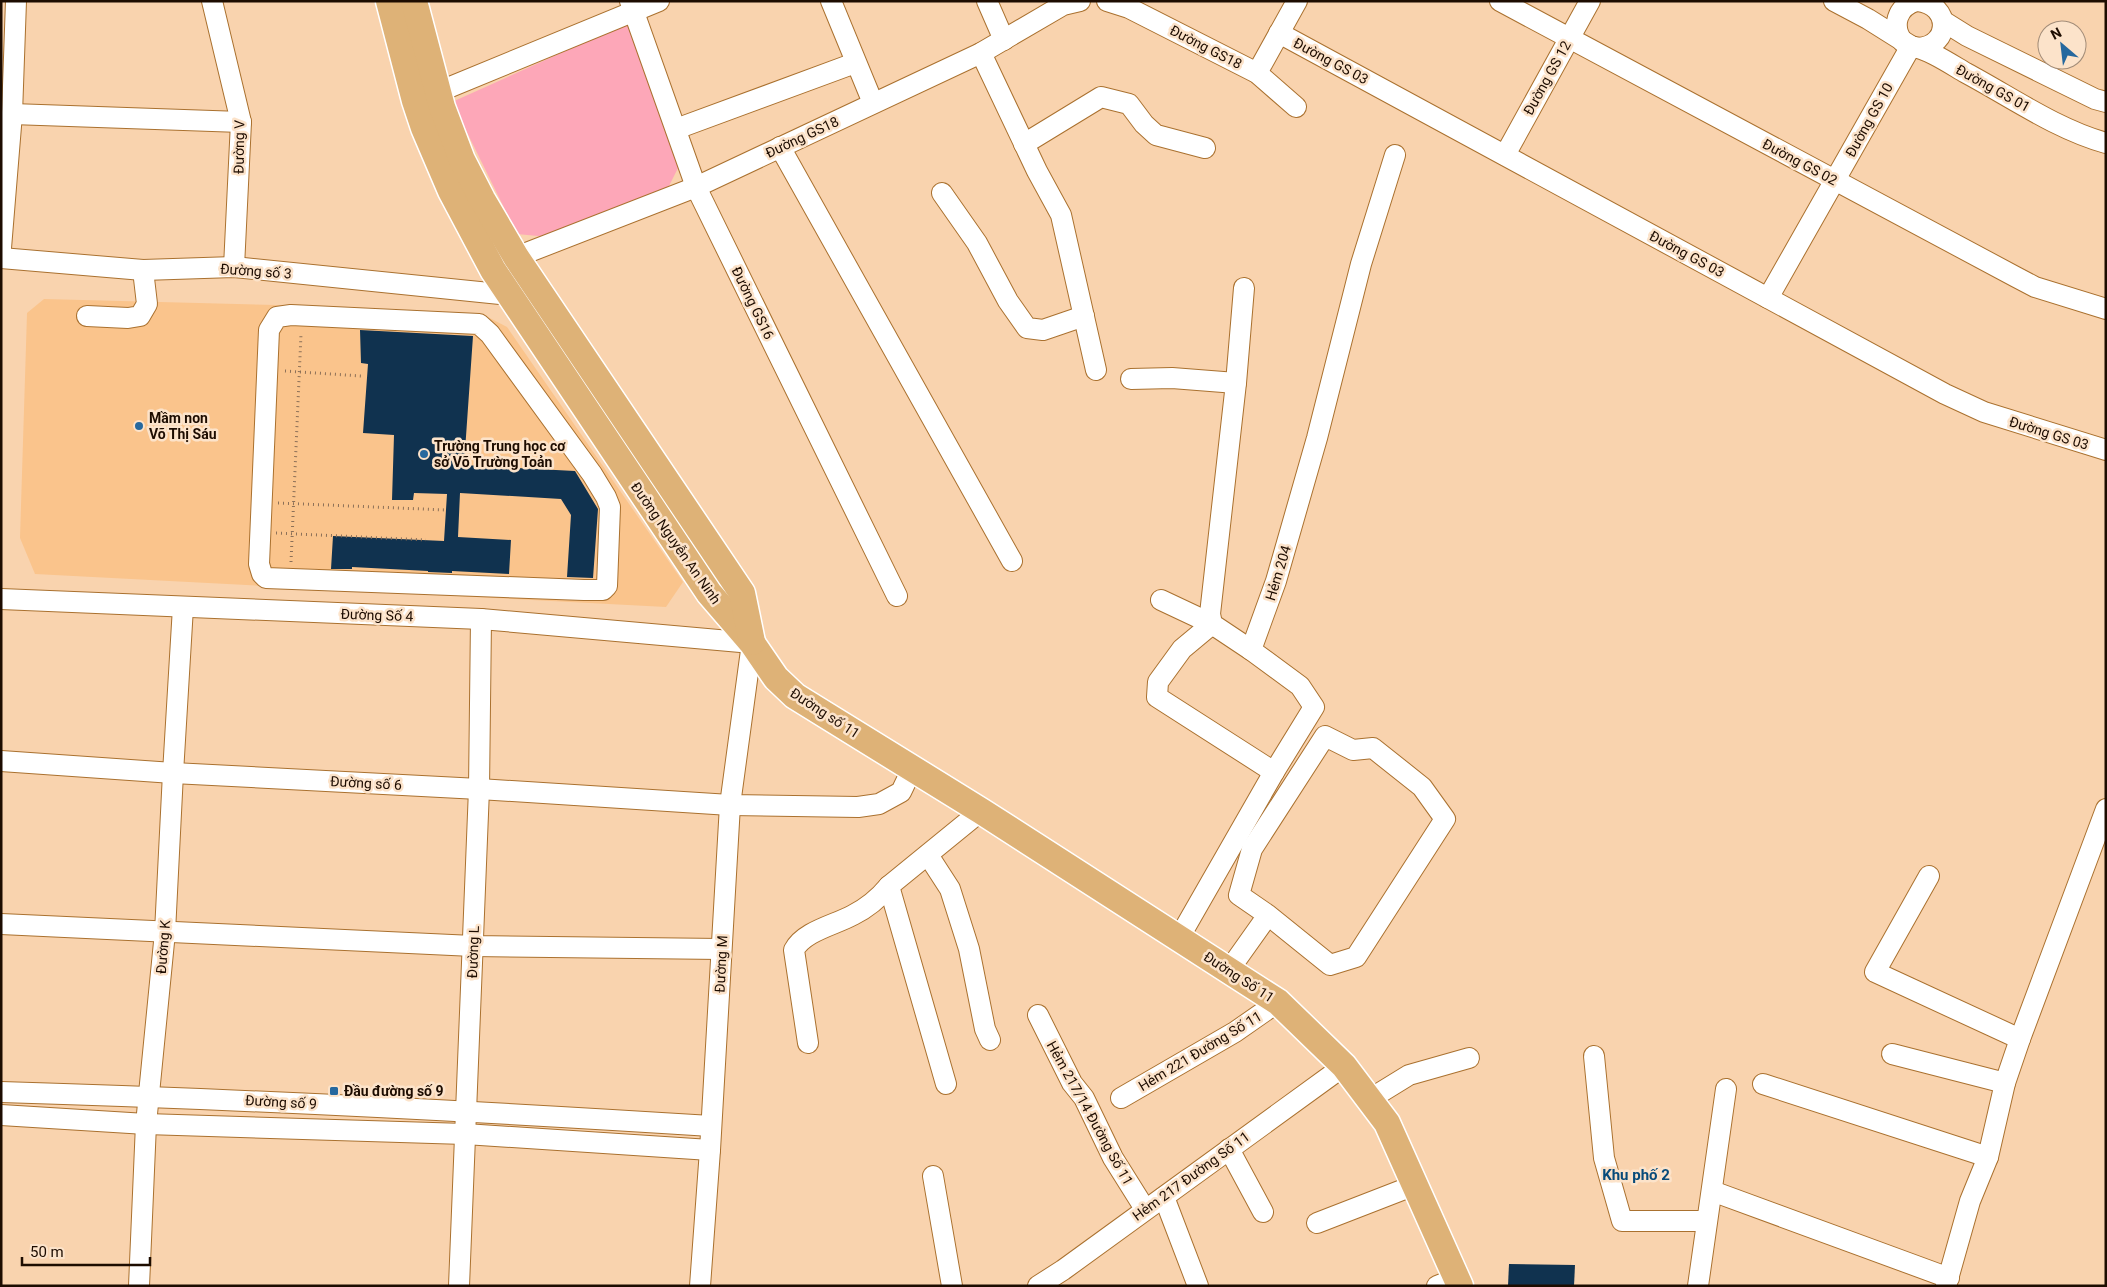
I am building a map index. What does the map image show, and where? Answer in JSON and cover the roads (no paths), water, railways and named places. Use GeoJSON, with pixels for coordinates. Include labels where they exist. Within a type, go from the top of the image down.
{"type":"FeatureCollection","features":[{"type":"Feature","properties":{"kind":"main road","name":"Đường Nguyễn An Ninh"},"geometry":{"type":"LineString","coordinates":[[389,1],[415,101],[424,128],[451,191],[742,592],[752,643]]}},
{"type":"Feature","properties":{"kind":"main road","name":"Đường Nguyễn An Ninh"},"geometry":{"type":"LineString","coordinates":[[414,1],[438,92],[462,160],[504,264],[510,295],[708,593],[752,643]]}},
{"type":"Feature","properties":{"kind":"main road","name":"Đường số 11"},"geometry":{"type":"LineString","coordinates":[[752,643],[776,678],[795,696],[913,768]]}},
{"type":"Feature","properties":{"kind":"main road","name":"Đường Số 11"},"geometry":{"type":"LineString","coordinates":[[913,768],[1278,1002],[1344,1066],[1387,1123],[1414,1185],[1451,1283]]}},
{"type":"Feature","properties":{"kind":"street"},"geometry":{"type":"LineString","coordinates":[[1,248],[12,114],[16,1]]}},
{"type":"Feature","properties":{"kind":"street","name":"Đường V"},"geometry":{"type":"LineString","coordinates":[[212,1],[241,122],[234,267]]}},
{"type":"Feature","properties":{"kind":"street"},"geometry":{"type":"LineString","coordinates":[[438,92],[632,6],[659,1]]}},
{"type":"Feature","properties":{"kind":"street"},"geometry":{"type":"LineString","coordinates":[[831,1],[872,103]]}},
{"type":"Feature","properties":{"kind":"street"},"geometry":{"type":"LineString","coordinates":[[987,1],[1004,40]]}},
{"type":"Feature","properties":{"kind":"street","name":"Đường GS18"},"geometry":{"type":"LineString","coordinates":[[504,264],[696,187],[981,53],[1063,5],[1080,1]]}},
{"type":"Feature","properties":{"kind":"street","name":"Đường GS18"},"geometry":{"type":"LineString","coordinates":[[1107,1],[1129,8],[1256,73],[1296,106]]}},
{"type":"Feature","properties":{"kind":"street"},"geometry":{"type":"LineString","coordinates":[[1256,73],[1297,1]]}},
{"type":"Feature","properties":{"kind":"street","name":"Đường GS 02"},"geometry":{"type":"LineString","coordinates":[[1500,1],[2035,287],[2106,309]]}},
{"type":"Feature","properties":{"kind":"street","name":"Đường GS 12"},"geometry":{"type":"LineString","coordinates":[[1505,155],[1590,1]]}},
{"type":"Feature","properties":{"kind":"street","name":"Đường GS 01"},"geometry":{"type":"LineString","coordinates":[[1834,1],[1911,45],[2080,136],[2106,143]]}},
{"type":"Feature","properties":{"kind":"street"},"geometry":{"type":"LineString","coordinates":[[1923,2],[1935,6],[1943,21],[1943,29],[1939,38],[1933,44],[1911,45],[1898,35],[1897,17],[1900,11],[1909,3],[1923,2]]}},
{"type":"Feature","properties":{"kind":"street","name":"Đường GS16"},"geometry":{"type":"LineString","coordinates":[[632,6],[696,187],[897,596]]}},
{"type":"Feature","properties":{"kind":"street"},"geometry":{"type":"LineString","coordinates":[[1943,21],[1967,36],[2106,102]]}},
{"type":"Feature","properties":{"kind":"street","name":"Đường GS 03"},"geometry":{"type":"LineString","coordinates":[[1279,33],[1962,403],[2106,450]]}},
{"type":"Feature","properties":{"kind":"street","name":"Đường GS 10"},"geometry":{"type":"LineString","coordinates":[[1768,298],[1911,45]]}},
{"type":"Feature","properties":{"kind":"street"},"geometry":{"type":"LineString","coordinates":[[981,53],[1024,144],[1061,215],[1096,370]]}},
{"type":"Feature","properties":{"kind":"street"},"geometry":{"type":"LineString","coordinates":[[676,129],[855,63]]}},
{"type":"Feature","properties":{"kind":"street"},"geometry":{"type":"LineString","coordinates":[[1024,144],[1101,97],[1128,104],[1144,124],[1156,135],[1205,148]]}},
{"type":"Feature","properties":{"kind":"street"},"geometry":{"type":"LineString","coordinates":[[12,114],[241,122]]}},
{"type":"Feature","properties":{"kind":"street"},"geometry":{"type":"LineString","coordinates":[[780,148],[1012,562]]}},
{"type":"Feature","properties":{"kind":"street","name":"Hẻm 204"},"geometry":{"type":"LineString","coordinates":[[1251,650],[1276,581],[1317,438],[1361,264],[1395,155]]}},
{"type":"Feature","properties":{"kind":"street"},"geometry":{"type":"LineString","coordinates":[[942,194],[977,243],[1008,301],[1027,328],[1043,330],[1084,316]]}},
{"type":"Feature","properties":{"kind":"street","name":"Đường số 3"},"geometry":{"type":"LineString","coordinates":[[1,258],[143,270],[234,267],[510,295]]}},
{"type":"Feature","properties":{"kind":"street"},"geometry":{"type":"LineString","coordinates":[[87,316],[128,318],[140,316],[147,304],[143,270]]}},
{"type":"Feature","properties":{"kind":"street"},"geometry":{"type":"LineString","coordinates":[[1212,624],[1210,614],[1236,382],[1244,288]]}},
{"type":"Feature","properties":{"kind":"street"},"geometry":{"type":"LineString","coordinates":[[301,316],[479,324],[490,334],[592,474],[610,507],[606,586],[603,590],[464,586],[290,580],[266,578],[262,574],[259,564],[269,330],[277,317],[301,316]]}},
{"type":"Feature","properties":{"kind":"street"},"geometry":{"type":"LineString","coordinates":[[1131,379],[1172,378],[1236,382]]}},
{"type":"Feature","properties":{"kind":"street"},"geometry":{"type":"LineString","coordinates":[[459,618],[464,586]]}},
{"type":"Feature","properties":{"kind":"street","name":"Đường Số 4"},"geometry":{"type":"LineString","coordinates":[[1,599],[481,619],[752,643]]}},
{"type":"Feature","properties":{"kind":"street"},"geometry":{"type":"LineString","coordinates":[[1161,600],[1212,624],[1251,650],[1300,686],[1314,707],[1274,772],[1179,938]]}},
{"type":"Feature","properties":{"kind":"street","name":"Đường K"},"geometry":{"type":"LineString","coordinates":[[139,1286],[146,1124],[165,932],[184,607]]}},
{"type":"Feature","properties":{"kind":"street","name":"Đường L"},"geometry":{"type":"LineString","coordinates":[[459,1286],[479,789],[481,619]]}},
{"type":"Feature","properties":{"kind":"street"},"geometry":{"type":"LineString","coordinates":[[1212,624],[1182,649],[1158,682],[1157,697],[1274,772]]}},
{"type":"Feature","properties":{"kind":"street","name":"Đường M"},"geometry":{"type":"LineString","coordinates":[[700,1286],[710,1150],[730,805],[752,643]]}},
{"type":"Feature","properties":{"kind":"street"},"geometry":{"type":"LineString","coordinates":[[1325,736],[1353,750],[1373,748],[1422,787],[1445,819],[1356,957],[1330,965],[1268,915],[1239,895],[1252,849],[1325,736]]}},
{"type":"Feature","properties":{"kind":"street","name":"Đường số 6"},"geometry":{"type":"LineString","coordinates":[[1,761],[173,773],[479,789],[730,805],[858,807],[879,804],[901,792],[913,768]]}},
{"type":"Feature","properties":{"kind":"street"},"geometry":{"type":"LineString","coordinates":[[1712,1191],[1947,1282],[1970,1200],[1988,1157],[2005,1083],[2106,809]]}},
{"type":"Feature","properties":{"kind":"street"},"geometry":{"type":"LineString","coordinates":[[808,1043],[794,950],[803,939],[854,915],[878,899],[890,886],[981,811]]}},
{"type":"Feature","properties":{"kind":"street"},"geometry":{"type":"LineString","coordinates":[[928,855],[950,889],[969,948],[985,1029],[990,1040]]}},
{"type":"Feature","properties":{"kind":"street"},"geometry":{"type":"LineString","coordinates":[[1929,876],[1875,972],[2020,1039]]}},
{"type":"Feature","properties":{"kind":"street"},"geometry":{"type":"LineString","coordinates":[[890,886],[946,1084]]}},
{"type":"Feature","properties":{"kind":"street"},"geometry":{"type":"LineString","coordinates":[[1229,970],[1268,915]]}},
{"type":"Feature","properties":{"kind":"street"},"geometry":{"type":"LineString","coordinates":[[1,924],[473,946],[721,949]]}},
{"type":"Feature","properties":{"kind":"street","name":"Hẻm 221 Đường Số 11"},"geometry":{"type":"LineString","coordinates":[[1121,1098],[1235,1032],[1278,1002]]}},
{"type":"Feature","properties":{"kind":"street","name":"Hẻm 217/14 Đường Số 11"},"geometry":{"type":"LineString","coordinates":[[1038,1015],[1072,1083],[1084,1098],[1117,1165],[1145,1209]]}},
{"type":"Feature","properties":{"kind":"street"},"geometry":{"type":"LineString","coordinates":[[1892,1054],[2005,1083]]}},
{"type":"Feature","properties":{"kind":"street"},"geometry":{"type":"LineString","coordinates":[[1594,1056],[1604,1158],[1622,1221],[1706,1220]]}},
{"type":"Feature","properties":{"kind":"street"},"geometry":{"type":"LineString","coordinates":[[1370,1099],[1409,1075],[1469,1058]]}},
{"type":"Feature","properties":{"kind":"street","name":"Hẻm 217 Đường Số 11"},"geometry":{"type":"LineString","coordinates":[[1038,1286],[1066,1278],[1145,1209],[1344,1066]]}},
{"type":"Feature","properties":{"kind":"street"},"geometry":{"type":"LineString","coordinates":[[1763,1084],[1988,1157]]}},
{"type":"Feature","properties":{"kind":"street"},"geometry":{"type":"LineString","coordinates":[[1698,1286],[1726,1089]]}},
{"type":"Feature","properties":{"kind":"street","name":"Đường số 9"},"geometry":{"type":"LineString","coordinates":[[1,1092],[149,1096],[466,1110],[711,1126]]}},
{"type":"Feature","properties":{"kind":"street","name":"Đường số 9"},"geometry":{"type":"LineString","coordinates":[[1,1115],[146,1124],[465,1134],[710,1150]]}},
{"type":"Feature","properties":{"kind":"street"},"geometry":{"type":"LineString","coordinates":[[1229,1149],[1263,1212]]}},
{"type":"Feature","properties":{"kind":"street"},"geometry":{"type":"LineString","coordinates":[[933,1176],[952,1286]]}},
{"type":"Feature","properties":{"kind":"street"},"geometry":{"type":"LineString","coordinates":[[1317,1223],[1414,1185]]}},
{"type":"Feature","properties":{"kind":"street"},"geometry":{"type":"LineString","coordinates":[[1164,1197],[1198,1286]]}},
{"type":"Feature","properties":{"kind":"place","name":"Mầm non Võ Thị Sáu"},"geometry":{"type":"Point","coordinates":[139,426]}},
{"type":"Feature","properties":{"kind":"place","name":"Trường Trung học cơ sở Võ Trường Toản"},"geometry":{"type":"Point","coordinates":[424,454]}},
{"type":"Feature","properties":{"kind":"place","name":"Đầu đường số 9"},"geometry":{"type":"Point","coordinates":[334,1091]}},
{"type":"Feature","properties":{"kind":"district","name":"Khu phố 2"},"geometry":{"type":"Point","coordinates":[1636,1175]}}]}
